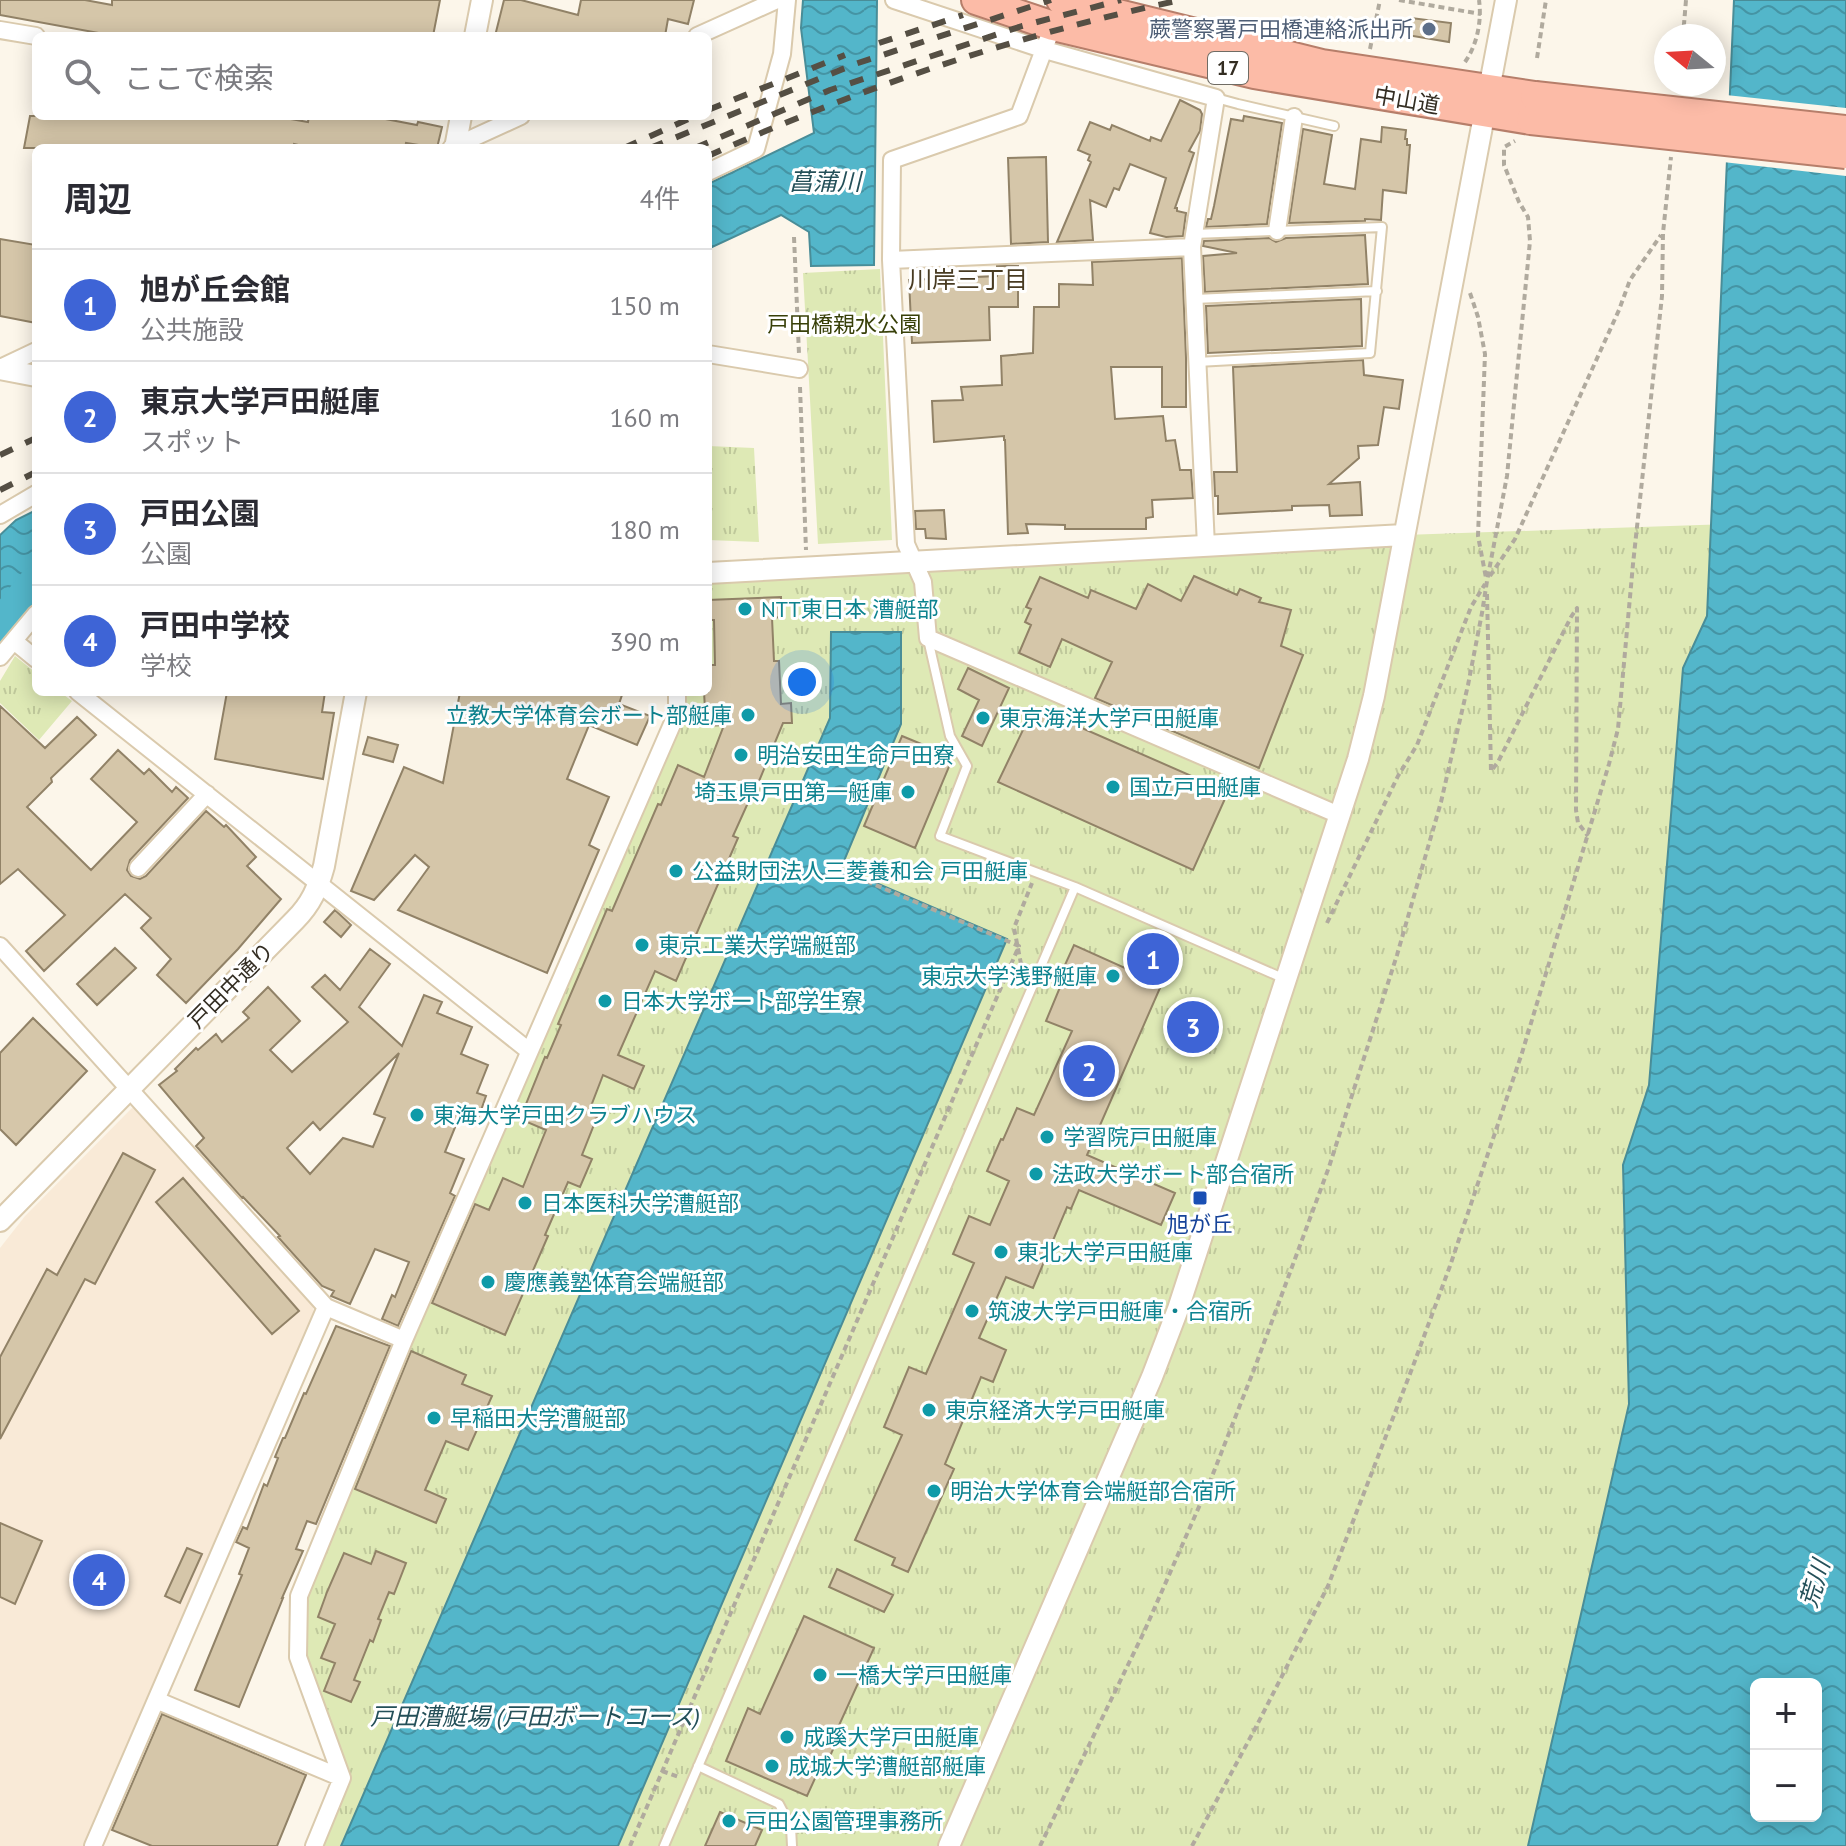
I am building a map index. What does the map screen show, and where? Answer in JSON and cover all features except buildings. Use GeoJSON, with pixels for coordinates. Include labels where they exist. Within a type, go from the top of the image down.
{"type":"FeatureCollection","features":[{"type":"Feature","properties":{"kind":"highway","name":"中山道"},"geometry":{"type":"LineString","coordinates":[[976,0],[1057,15],[1254,74],[1487,101],[1846,154]]}},
{"type":"Feature","properties":{"kind":"highway","name":"中山道"},"geometry":{"type":"LineString","coordinates":[[1533,108],[1846,130]]}},
{"type":"Feature","properties":{"kind":"street"},"geometry":{"type":"LineString","coordinates":[[476,32],[482,0]]}},
{"type":"Feature","properties":{"kind":"street"},"geometry":{"type":"LineString","coordinates":[[706,32],[777,0]]}},
{"type":"Feature","properties":{"kind":"street"},"geometry":{"type":"LineString","coordinates":[[712,170],[756,149],[782,54],[787,0]]}},
{"type":"Feature","properties":{"kind":"street"},"geometry":{"type":"LineString","coordinates":[[894,0],[914,7],[1057,15],[1216,98],[1193,240],[1206,546]]}},
{"type":"Feature","properties":{"kind":"street"},"geometry":{"type":"LineString","coordinates":[[949,1846],[1152,1377],[1178,1309],[1358,759],[1374,696],[1506,0]]}},
{"type":"Feature","properties":{"kind":"street"},"geometry":{"type":"LineString","coordinates":[[1057,15],[1019,116],[892,160],[891,260],[906,544],[923,582],[928,638],[1339,815]]}},
{"type":"Feature","properties":{"kind":"street"},"geometry":{"type":"LineString","coordinates":[[0,30],[32,35]]}},
{"type":"Feature","properties":{"kind":"street"},"geometry":{"type":"LineString","coordinates":[[1277,231],[1294,117]]}},
{"type":"Feature","properties":{"kind":"street"},"geometry":{"type":"LineString","coordinates":[[455,144],[460,120]]}},
{"type":"Feature","properties":{"kind":"street"},"geometry":{"type":"LineString","coordinates":[[460,144],[512,120]]}},
{"type":"Feature","properties":{"kind":"street"},"geometry":{"type":"LineString","coordinates":[[891,260],[1193,240]]}},
{"type":"Feature","properties":{"kind":"street"},"geometry":{"type":"LineString","coordinates":[[0,369],[32,353]]}},
{"type":"Feature","properties":{"kind":"street"},"geometry":{"type":"LineString","coordinates":[[712,355],[799,369]]}},
{"type":"Feature","properties":{"kind":"street"},"geometry":{"type":"LineString","coordinates":[[0,369],[32,375]]}},
{"type":"Feature","properties":{"kind":"street"},"geometry":{"type":"LineString","coordinates":[[0,515],[32,496]]}},
{"type":"Feature","properties":{"kind":"street"},"geometry":{"type":"LineString","coordinates":[[712,573],[1404,535]]}},
{"type":"Feature","properties":{"kind":"street"},"geometry":{"type":"LineString","coordinates":[[0,657],[32,619]]}},
{"type":"Feature","properties":{"kind":"street"},"geometry":{"type":"LineString","coordinates":[[14,641],[32,656]]}},
{"type":"Feature","properties":{"kind":"street"},"geometry":{"type":"LineString","coordinates":[[83,696],[529,1051]]}},
{"type":"Feature","properties":{"kind":"street","name":"戸田中通り"},"geometry":{"type":"LineString","coordinates":[[0,1221],[302,913],[320,883],[355,696]]}},
{"type":"Feature","properties":{"kind":"street"},"geometry":{"type":"LineString","coordinates":[[314,1846],[342,1778],[298,1657],[299,1596],[404,1340],[677,713],[677,696]]}},
{"type":"Feature","properties":{"kind":"street"},"geometry":{"type":"LineString","coordinates":[[138,868],[207,794]]}},
{"type":"Feature","properties":{"kind":"street"},"geometry":{"type":"LineString","coordinates":[[0,946],[326,1307],[404,1340]]}},
{"type":"Feature","properties":{"kind":"street"},"geometry":{"type":"LineString","coordinates":[[93,1846],[326,1307]]}},
{"type":"Feature","properties":{"kind":"street"},"geometry":{"type":"LineString","coordinates":[[156,1700],[342,1778]]}},
{"type":"Feature","properties":{"kind":"lane"},"geometry":{"type":"LineString","coordinates":[[1216,98],[1334,126]]}},
{"type":"Feature","properties":{"kind":"lane"},"geometry":{"type":"LineString","coordinates":[[1193,240],[1277,231],[1382,227],[1370,353],[1196,362]]}},
{"type":"Feature","properties":{"kind":"lane"},"geometry":{"type":"LineString","coordinates":[[1194,299],[1377,291]]}},
{"type":"Feature","properties":{"kind":"lane"},"geometry":{"type":"LineString","coordinates":[[928,638],[950,736],[967,766],[940,836],[1075,887],[1286,980]]}},
{"type":"Feature","properties":{"kind":"lane"},"geometry":{"type":"LineString","coordinates":[[664,1846],[1075,887]]}},
{"type":"Feature","properties":{"kind":"lane"},"geometry":{"type":"LineString","coordinates":[[698,1766],[779,1804],[791,1827],[792,1846]]}},
{"type":"Feature","properties":{"kind":"path"},"geometry":{"type":"LineString","coordinates":[[1369,53],[1380,0]]}},
{"type":"Feature","properties":{"kind":"path"},"geometry":{"type":"LineString","coordinates":[[1399,0],[1481,14]]}},
{"type":"Feature","properties":{"kind":"path"},"geometry":{"type":"LineString","coordinates":[[1469,56],[1481,14],[1479,0]]}},
{"type":"Feature","properties":{"kind":"path"},"geometry":{"type":"LineString","coordinates":[[1537,58],[1546,0]]}},
{"type":"Feature","properties":{"kind":"path"},"geometry":{"type":"LineString","coordinates":[[1684,24],[1686,0]]}},
{"type":"Feature","properties":{"kind":"path"},"geometry":{"type":"LineString","coordinates":[[1192,1846],[1328,1586],[1450,1266],[1522,1053],[1588,836],[1618,729],[1662,296],[1663,233],[1672,144]]}},
{"type":"Feature","properties":{"kind":"path"},"geometry":{"type":"LineString","coordinates":[[1040,1846],[1144,1632],[1209,1484],[1255,1367],[1329,1167],[1397,955],[1441,802],[1468,685],[1507,476],[1529,259],[1528,217],[1504,165],[1504,147]]}},
{"type":"Feature","properties":{"kind":"path"},"geometry":{"type":"LineString","coordinates":[[1325,928],[1398,776],[1417,745],[1471,607],[1515,539],[1630,280],[1663,233]]}},
{"type":"Feature","properties":{"kind":"path"},"geometry":{"type":"LineString","coordinates":[[794,237],[806,568]]}},
{"type":"Feature","properties":{"kind":"path"},"geometry":{"type":"LineString","coordinates":[[1454,279],[1471,296],[1485,354],[1478,536],[1487,581],[1491,771],[1577,608],[1576,810],[1578,823],[1588,836]]}},
{"type":"Feature","properties":{"kind":"path"},"geometry":{"type":"LineString","coordinates":[[838,869],[1019,946]]}},
{"type":"Feature","properties":{"kind":"path"},"geometry":{"type":"LineString","coordinates":[[1029,995],[1014,928],[1036,873]]}},
{"type":"Feature","properties":{"kind":"path"},"geometry":{"type":"LineString","coordinates":[[630,1846],[1019,946]]}},
{"type":"Feature","properties":{"kind":"path"},"geometry":{"type":"LineString","coordinates":[[662,1771],[686,1780]]}},
{"type":"Feature","properties":{"kind":"shaded area"},"geometry":{"type":"Polygon","coordinates":[[[132,1108],[137,1109],[313,1305],[314,1314],[84,1846],[0,1846],[0,1248],[25,1216],[132,1108]]]}},
{"type":"Feature","properties":{"kind":"green space","name":"戸田橋親水公園"},"geometry":{"type":"Polygon","coordinates":[[[880,269],[892,540],[818,544],[803,273],[880,269]]]}},
{"type":"Feature","properties":{"kind":"green space"},"geometry":{"type":"Polygon","coordinates":[[[712,446],[754,448],[759,542],[712,540],[712,446]]]}},
{"type":"Feature","properties":{"kind":"green space"},"geometry":{"type":"Polygon","coordinates":[[[1846,520],[1756,1678],[1750,1678],[1750,1728],[1734,1846],[313,1846],[342,1778],[298,1657],[305,1580],[677,713],[677,696],[712,696],[712,570],[1404,535],[1846,520]]]}},
{"type":"Feature","properties":{"kind":"green space"},"geometry":{"type":"Polygon","coordinates":[[[15,656],[32,670],[32,696],[65,696],[72,701],[39,740],[0,703],[0,681],[15,656]]]}},
{"type":"Feature","properties":{"kind":"water","name":"菖蒲川"},"geometry":{"type":"Polygon","coordinates":[[[803,0],[877,0],[874,265],[811,266],[809,232],[781,215],[712,247],[712,182],[814,133],[801,28],[803,0]]]}},
{"type":"Feature","properties":{"kind":"water","name":"荒川"},"geometry":{"type":"Polygon","coordinates":[[[1734,0],[1846,0],[1846,1846],[1528,1846],[1629,1404],[1623,1165],[1649,1085],[1683,668],[1707,616],[1734,0]]]}},
{"type":"Feature","properties":{"kind":"water"},"geometry":{"type":"Polygon","coordinates":[[[32,512],[32,597],[16,618],[0,605],[0,535],[16,520],[32,512]]]}},
{"type":"Feature","properties":{"kind":"water","name":"戸田漕艇場 (戸田ボートコース)"},"geometry":{"type":"Polygon","coordinates":[[[831,632],[901,632],[901,724],[841,868],[1007,939],[618,1846],[341,1846],[830,718],[831,632]]]}},
{"type":"Feature","properties":{"kind":"pier"},"geometry":{"type":"Polygon","coordinates":[[[1726,95],[1846,108],[1846,176],[1723,162],[1726,95]]]}},
{"type":"Feature","properties":{"kind":"waterway","name":"菖蒲川"},"geometry":{"type":"LineString","coordinates":[[0,628],[32,589]]}},
{"type":"Feature","properties":{"kind":"railway"},"geometry":{"type":"LineString","coordinates":[[660,144],[855,64],[1051,0]]}},
{"type":"Feature","properties":{"kind":"railway"},"geometry":{"type":"LineString","coordinates":[[704,144],[830,90],[1022,26],[1121,0]]}},
{"type":"Feature","properties":{"kind":"railway"},"geometry":{"type":"LineString","coordinates":[[712,154],[823,108],[941,65],[1060,29],[1181,0]]}},
{"type":"Feature","properties":{"kind":"railway"},"geometry":{"type":"LineString","coordinates":[[879,43],[963,15]]}},
{"type":"Feature","properties":{"kind":"railway"},"geometry":{"type":"LineString","coordinates":[[712,108],[845,55]]}},
{"type":"Feature","properties":{"kind":"railway"},"geometry":{"type":"LineString","coordinates":[[633,144],[686,120]]}},
{"type":"Feature","properties":{"kind":"railway"},"geometry":{"type":"LineString","coordinates":[[0,455],[32,440]]}},
{"type":"Feature","properties":{"kind":"railway"},"geometry":{"type":"LineString","coordinates":[[0,490],[32,474]]}},
{"type":"Feature","properties":{"kind":"place","name":"蕨警察署戸田橋連絡派出所"},"geometry":{"type":"Point","coordinates":[1429,29]}},
{"type":"Feature","properties":{"kind":"place","name":"NTT東日本 漕艇部"},"geometry":{"type":"Point","coordinates":[745,609]}},
{"type":"Feature","properties":{"kind":"place","name":"立教大学体育会ボート部艇庫"},"geometry":{"type":"Point","coordinates":[748,715]}},
{"type":"Feature","properties":{"kind":"place","name":"東京海洋大学戸田艇庫"},"geometry":{"type":"Point","coordinates":[983,718]}},
{"type":"Feature","properties":{"kind":"place","name":"明治安田生命戸田寮"},"geometry":{"type":"Point","coordinates":[741,755]}},
{"type":"Feature","properties":{"kind":"place","name":"国立戸田艇庫"},"geometry":{"type":"Point","coordinates":[1113,787]}},
{"type":"Feature","properties":{"kind":"place","name":"埼玉県戸田第一艇庫"},"geometry":{"type":"Point","coordinates":[908,792]}},
{"type":"Feature","properties":{"kind":"place","name":"公益財団法人三菱養和会 戸田艇庫"},"geometry":{"type":"Point","coordinates":[676,871]}},
{"type":"Feature","properties":{"kind":"place","name":"東京工業大学端艇部"},"geometry":{"type":"Point","coordinates":[642,945]}},
{"type":"Feature","properties":{"kind":"place","name":"旭が丘会館"},"geometry":{"type":"Point","coordinates":[1153,959]}},
{"type":"Feature","properties":{"kind":"place","name":"東京大学浅野艇庫"},"geometry":{"type":"Point","coordinates":[1113,976]}},
{"type":"Feature","properties":{"kind":"place","name":"日本大学ボート部学生寮"},"geometry":{"type":"Point","coordinates":[605,1001]}},
{"type":"Feature","properties":{"kind":"place","name":"戸田公園"},"geometry":{"type":"Point","coordinates":[1193,1027]}},
{"type":"Feature","properties":{"kind":"place","name":"東京大学戸田艇庫"},"geometry":{"type":"Point","coordinates":[1089,1071]}},
{"type":"Feature","properties":{"kind":"place","name":"東海大学戸田クラブハウス"},"geometry":{"type":"Point","coordinates":[417,1115]}},
{"type":"Feature","properties":{"kind":"place","name":"学習院戸田艇庫"},"geometry":{"type":"Point","coordinates":[1047,1137]}},
{"type":"Feature","properties":{"kind":"place","name":"法政大学ボート部合宿所"},"geometry":{"type":"Point","coordinates":[1036,1174]}},
{"type":"Feature","properties":{"kind":"place","name":"旭が丘"},"geometry":{"type":"Point","coordinates":[1200,1198]}},
{"type":"Feature","properties":{"kind":"place","name":"日本医科大学漕艇部"},"geometry":{"type":"Point","coordinates":[525,1203]}},
{"type":"Feature","properties":{"kind":"place","name":"東北大学戸田艇庫"},"geometry":{"type":"Point","coordinates":[1001,1252]}},
{"type":"Feature","properties":{"kind":"place","name":"慶應義塾体育会端艇部"},"geometry":{"type":"Point","coordinates":[488,1282]}},
{"type":"Feature","properties":{"kind":"place","name":"筑波大学戸田艇庫・合宿所"},"geometry":{"type":"Point","coordinates":[972,1311]}},
{"type":"Feature","properties":{"kind":"place","name":"東京経済大学戸田艇庫"},"geometry":{"type":"Point","coordinates":[929,1410]}},
{"type":"Feature","properties":{"kind":"place","name":"早稲田大学漕艇部"},"geometry":{"type":"Point","coordinates":[434,1418]}},
{"type":"Feature","properties":{"kind":"place","name":"明治大学体育会端艇部合宿所"},"geometry":{"type":"Point","coordinates":[934,1491]}},
{"type":"Feature","properties":{"kind":"place","name":"戸田中学校"},"geometry":{"type":"Point","coordinates":[99,1580]}},
{"type":"Feature","properties":{"kind":"place","name":"一橋大学戸田艇庫"},"geometry":{"type":"Point","coordinates":[820,1675]}},
{"type":"Feature","properties":{"kind":"place","name":"成蹊大学戸田艇庫"},"geometry":{"type":"Point","coordinates":[787,1737]}},
{"type":"Feature","properties":{"kind":"place","name":"成城大学漕艇部艇庫"},"geometry":{"type":"Point","coordinates":[772,1766]}},
{"type":"Feature","properties":{"kind":"place","name":"戸田公園管理事務所"},"geometry":{"type":"Point","coordinates":[729,1821]}},
{"type":"Feature","properties":{"kind":"district","name":"川岸三丁目"},"geometry":{"type":"Point","coordinates":[968,280]}}]}
